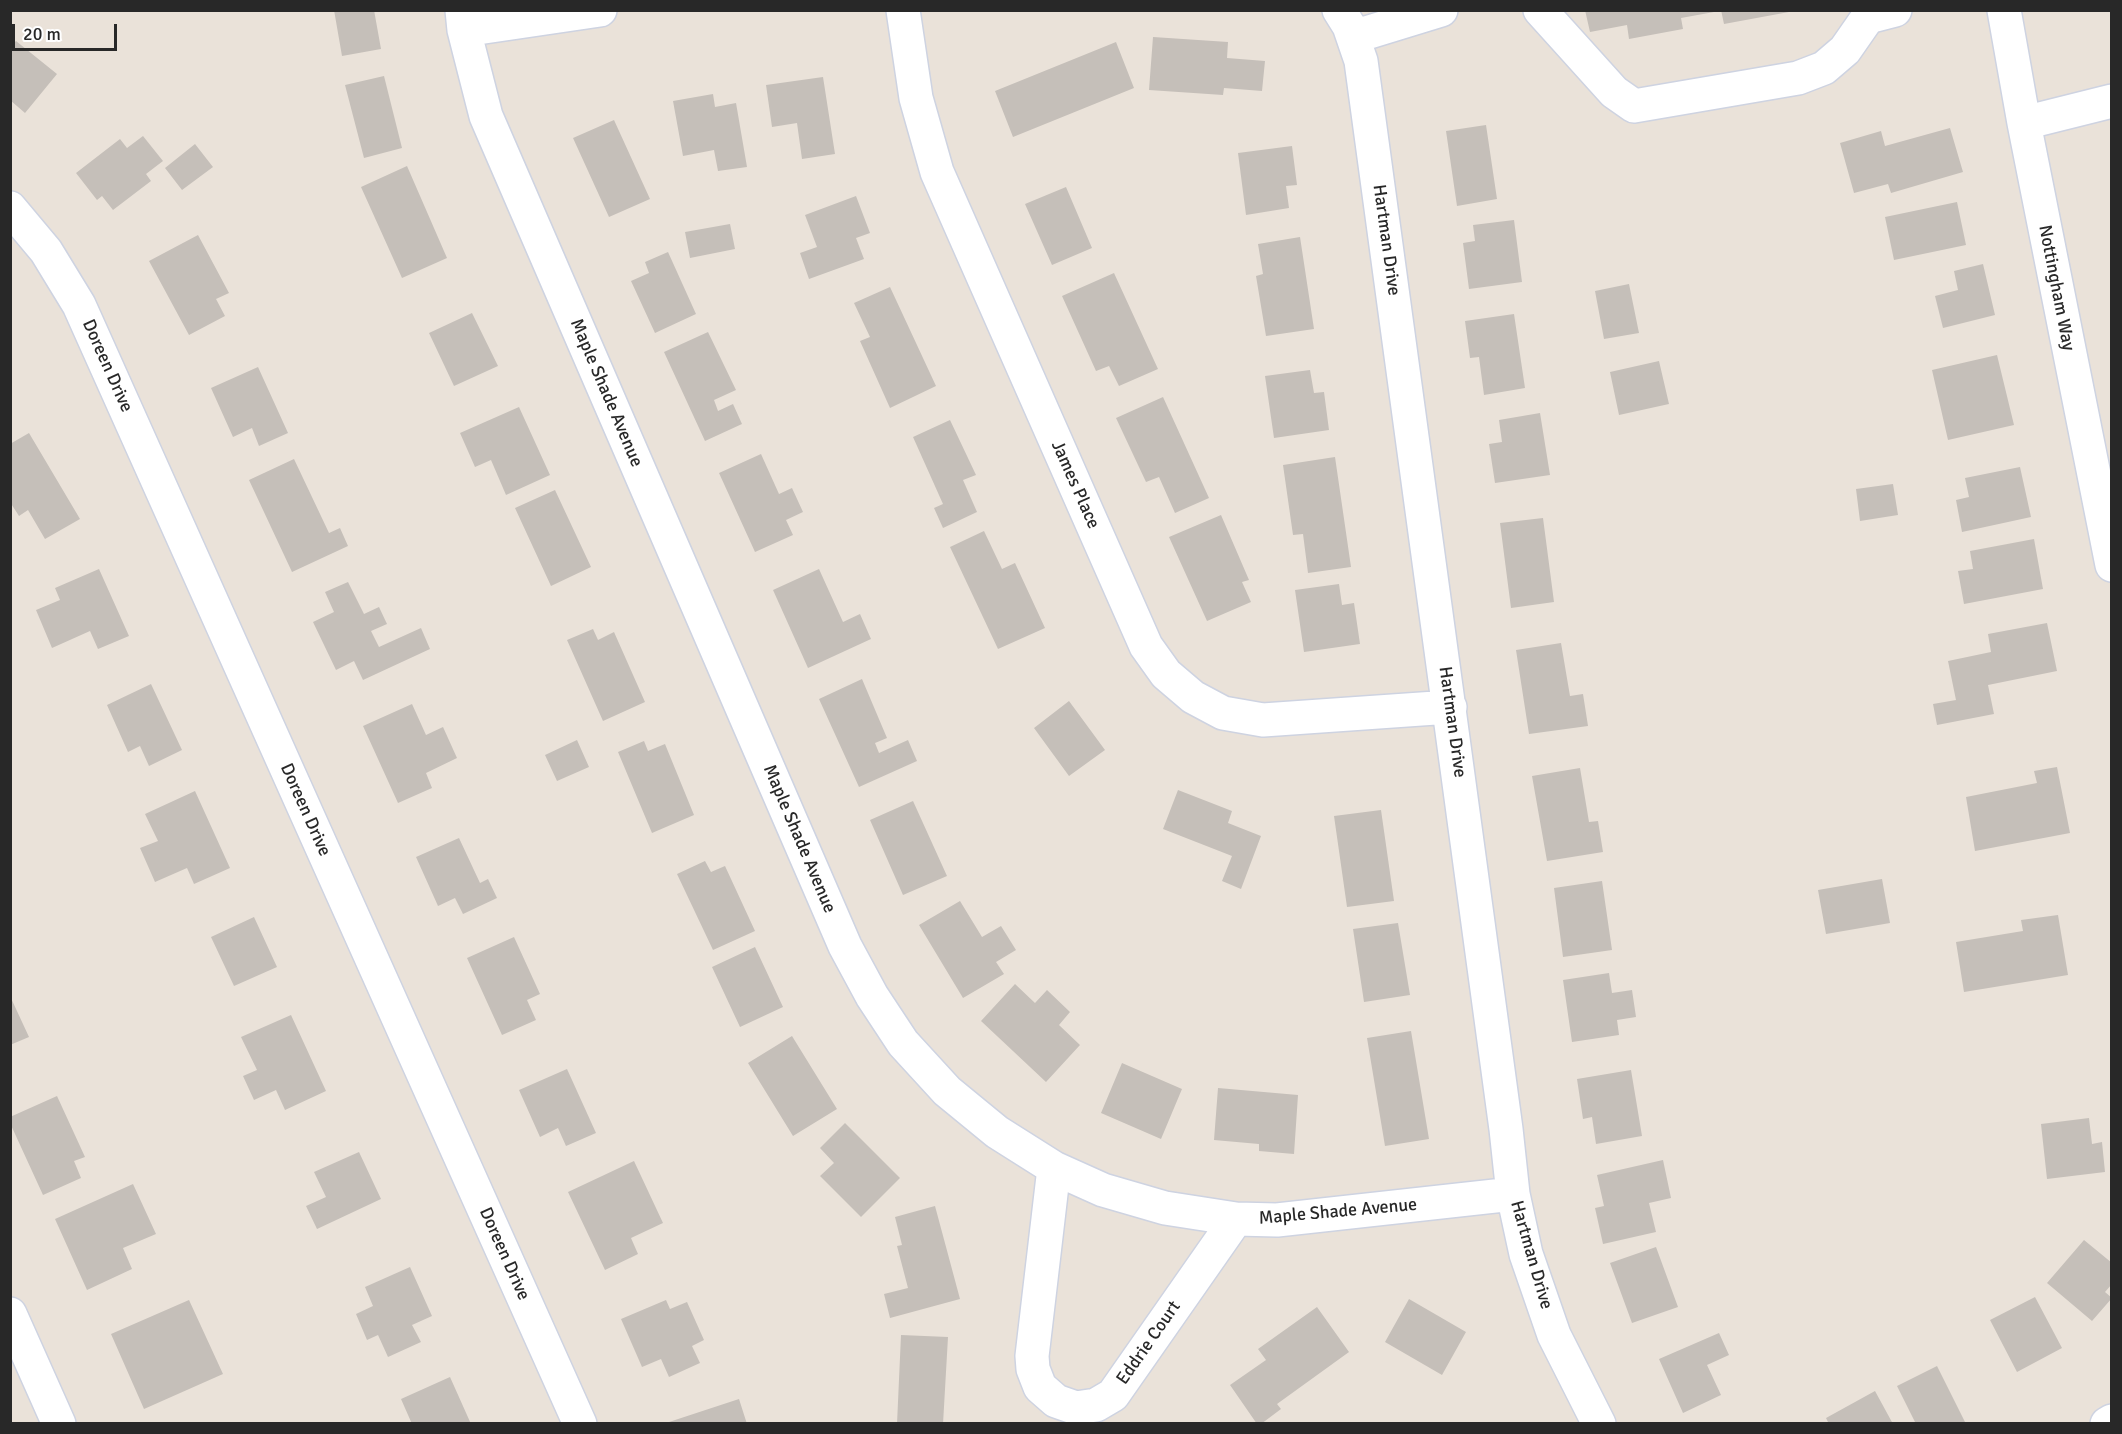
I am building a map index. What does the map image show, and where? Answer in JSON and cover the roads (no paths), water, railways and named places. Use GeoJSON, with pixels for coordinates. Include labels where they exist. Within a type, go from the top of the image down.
{"type":"FeatureCollection","features":[{"type":"Feature","properties":{"kind":"street"},"geometry":{"type":"LineString","coordinates":[[463,20],[600,10]]}},
{"type":"Feature","properties":{"kind":"street","name":"James Place"},"geometry":{"type":"LineString","coordinates":[[903,10],[916,98],[937,172],[1146,646],[1166,674],[1192,697],[1223,713],[1263,720],[1450,707]]}},
{"type":"Feature","properties":{"kind":"street"},"geometry":{"type":"LineString","coordinates":[[1346,24],[1441,10]]}},
{"type":"Feature","properties":{"kind":"street"},"geometry":{"type":"LineString","coordinates":[[1540,10],[1614,92],[1634,106],[1798,78],[1824,68],[1845,50],[1868,17],[1895,10]]}},
{"type":"Feature","properties":{"kind":"street","name":"Nottingham Way"},"geometry":{"type":"LineString","coordinates":[[2004,10],[2024,123],[2112,565]]}},
{"type":"Feature","properties":{"kind":"street","name":"Maple Shade Avenue"},"geometry":{"type":"LineString","coordinates":[[463,20],[486,116],[845,946],[872,996],[903,1043],[947,1091],[997,1132],[1054,1168],[1103,1190],[1165,1208],[1236,1219],[1277,1220],[1513,1194]]}},
{"type":"Feature","properties":{"kind":"street","name":"Hartman Drive"},"geometry":{"type":"LineString","coordinates":[[1346,24],[1361,61],[1450,707],[1505,1117],[1513,1194],[1526,1254],[1554,1335],[1599,1424]]}},
{"type":"Feature","properties":{"kind":"street"},"geometry":{"type":"LineString","coordinates":[[2024,123],[2112,101]]}},
{"type":"Feature","properties":{"kind":"street","name":"Doreen Drive"},"geometry":{"type":"LineString","coordinates":[[10,208],[46,251],[79,305],[580,1424]]}},
{"type":"Feature","properties":{"kind":"street","name":"Eddrie Court"},"geometry":{"type":"LineString","coordinates":[[1054,1168],[1032,1356],[1033,1369],[1040,1387],[1056,1401],[1076,1408],[1096,1405],[1113,1395],[1236,1219]]}},
{"type":"Feature","properties":{"kind":"street"},"geometry":{"type":"LineString","coordinates":[[10,1314],[59,1424]]}},
{"type":"Feature","properties":{"kind":"street"},"geometry":{"type":"LineString","coordinates":[[2107,1424],[2112,1421]]}}]}
